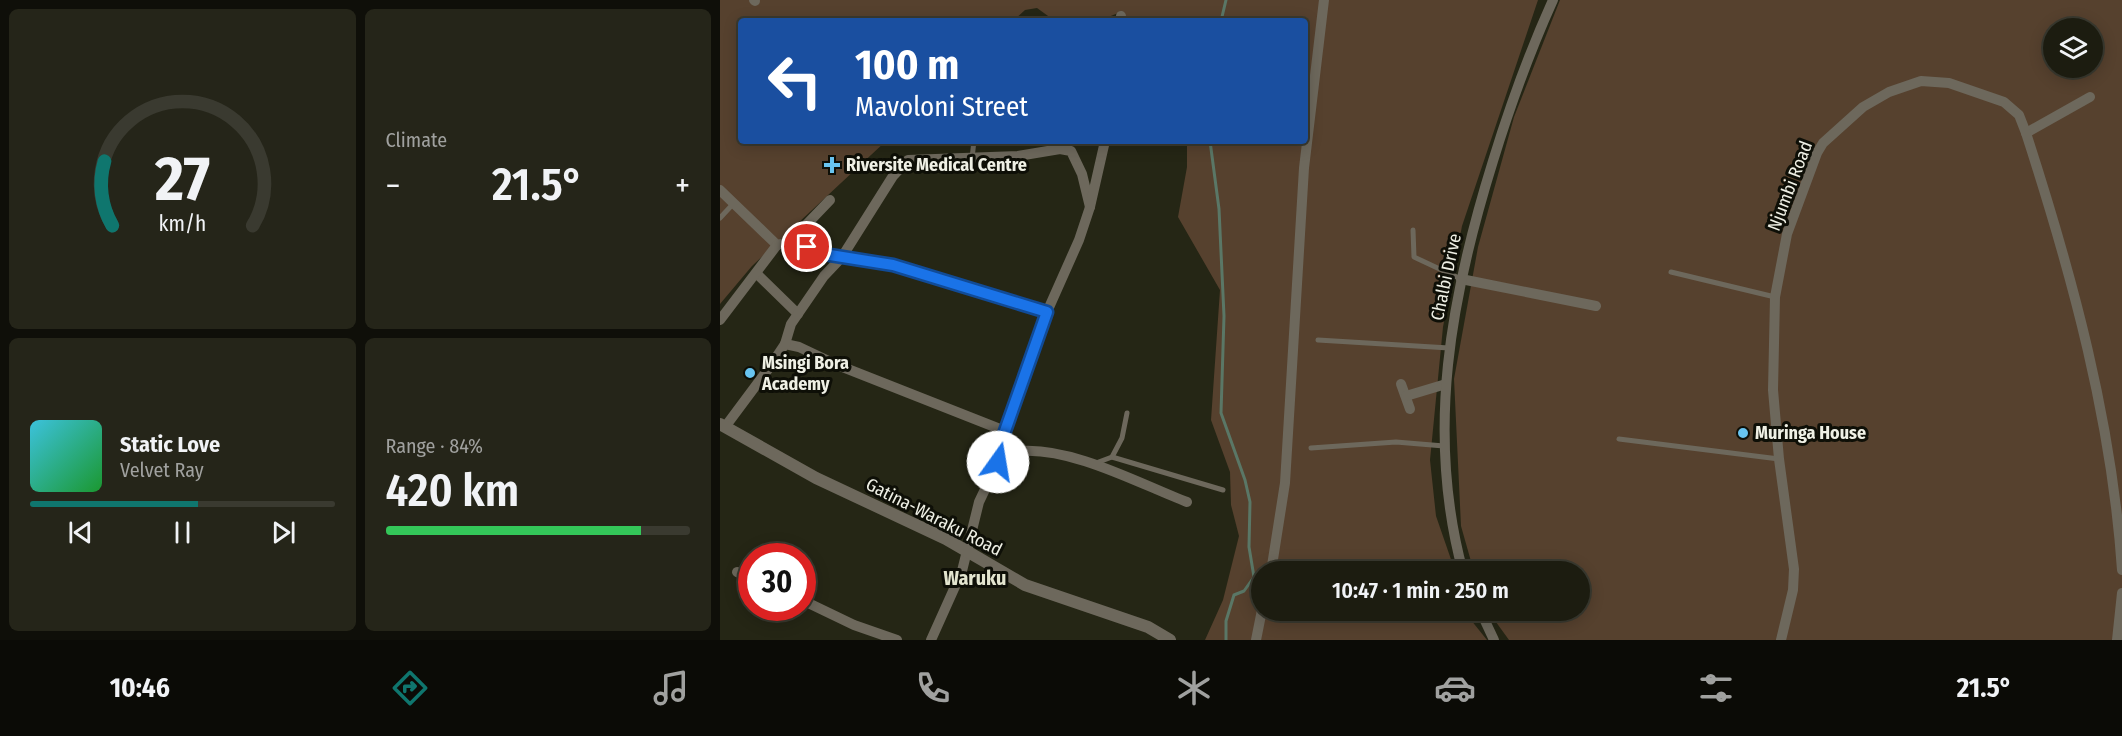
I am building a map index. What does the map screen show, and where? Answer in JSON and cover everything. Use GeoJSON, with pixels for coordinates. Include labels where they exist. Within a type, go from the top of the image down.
{"type":"FeatureCollection","features":[{"type":"Feature","properties":{"kind":"street"},"geometry":{"type":"LineString","coordinates":[[1308,134],[1324,0]]}},
{"type":"Feature","properties":{"kind":"street","name":"Chalbi Drive"},"geometry":{"type":"LineString","coordinates":[[1460,561],[1447,504],[1444,446],[1449,348],[1472,230],[1512,101],[1530,50],[1553,0]]}},
{"type":"Feature","properties":{"kind":"street","name":"Njumbi Road"},"geometry":{"type":"LineString","coordinates":[[1781,640],[1793,590],[1794,569],[1779,459],[1773,390],[1775,297],[1787,234],[1822,143],[1863,107],[1890,92],[1922,81],[1949,83],[1987,94],[2004,102],[2019,115],[2080,319],[2105,426],[2122,570]]}},
{"type":"Feature","properties":{"kind":"street"},"geometry":{"type":"LineString","coordinates":[[2026,133],[2090,98]]}},
{"type":"Feature","properties":{"kind":"street"},"geometry":{"type":"LineString","coordinates":[[931,640],[962,571],[979,502],[998,462],[1005,431],[1047,312],[1079,240],[1090,207],[1104,144]]}},
{"type":"Feature","properties":{"kind":"street"},"geometry":{"type":"LineString","coordinates":[[1273,561],[1285,483],[1307,144]]}},
{"type":"Feature","properties":{"kind":"street"},"geometry":{"type":"LineString","coordinates":[[722,426],[785,344],[791,324],[824,276],[842,257],[892,176],[909,160],[1018,156],[1060,149],[1071,151],[1082,174],[1090,207]]}},
{"type":"Feature","properties":{"kind":"street"},"geometry":{"type":"LineString","coordinates":[[721,192],[777,245]]}},
{"type":"Feature","properties":{"kind":"street"},"geometry":{"type":"LineString","coordinates":[[797,242],[807,224],[830,200]]}},
{"type":"Feature","properties":{"kind":"street"},"geometry":{"type":"LineString","coordinates":[[720,320],[777,245],[792,241],[822,254],[893,265],[1047,312]]}},
{"type":"Feature","properties":{"kind":"street"},"geometry":{"type":"LineString","coordinates":[[757,274],[798,314]]}},
{"type":"Feature","properties":{"kind":"street"},"geometry":{"type":"LineString","coordinates":[[1461,279],[1596,306]]}},
{"type":"Feature","properties":{"kind":"street"},"geometry":{"type":"LineString","coordinates":[[785,344],[799,347],[835,364],[1005,431]]}},
{"type":"Feature","properties":{"kind":"street"},"geometry":{"type":"LineString","coordinates":[[1401,384],[1410,409]]}},
{"type":"Feature","properties":{"kind":"street"},"geometry":{"type":"LineString","coordinates":[[1406,396],[1446,384]]}},
{"type":"Feature","properties":{"kind":"street","name":"Gatina-Waraku Road"},"geometry":{"type":"LineString","coordinates":[[722,426],[816,478],[946,539],[1025,585],[1148,627],[1170,640]]}},
{"type":"Feature","properties":{"kind":"street"},"geometry":{"type":"LineString","coordinates":[[998,462],[1010,462],[1020,451],[1036,450],[1092,465],[1186,502]]}},
{"type":"Feature","properties":{"kind":"street"},"geometry":{"type":"LineString","coordinates":[[2116,640],[2122,593]]}},
{"type":"Feature","properties":{"kind":"street"},"geometry":{"type":"LineString","coordinates":[[816,607],[854,625],[897,640]]}},
{"type":"Feature","properties":{"kind":"street"},"geometry":{"type":"LineString","coordinates":[[1256,640],[1260,621]]}},
{"type":"Feature","properties":{"kind":"street"},"geometry":{"type":"LineString","coordinates":[[1485,621],[1494,640]]}},
{"type":"Feature","properties":{"kind":"lane"},"geometry":{"type":"LineString","coordinates":[[972,158],[974,144]]}},
{"type":"Feature","properties":{"kind":"lane"},"geometry":{"type":"LineString","coordinates":[[720,218],[733,204]]}},
{"type":"Feature","properties":{"kind":"lane"},"geometry":{"type":"LineString","coordinates":[[1413,230],[1414,256],[1461,279]]}},
{"type":"Feature","properties":{"kind":"lane"},"geometry":{"type":"LineString","coordinates":[[1671,272],[1775,297]]}},
{"type":"Feature","properties":{"kind":"lane"},"geometry":{"type":"LineString","coordinates":[[1318,340],[1449,348]]}},
{"type":"Feature","properties":{"kind":"lane"},"geometry":{"type":"LineString","coordinates":[[1112,457],[1122,438],[1127,413]]}},
{"type":"Feature","properties":{"kind":"lane"},"geometry":{"type":"LineString","coordinates":[[1618,439],[1779,459]]}},
{"type":"Feature","properties":{"kind":"lane"},"geometry":{"type":"LineString","coordinates":[[1311,448],[1396,442],[1444,446]]}},
{"type":"Feature","properties":{"kind":"lane"},"geometry":{"type":"LineString","coordinates":[[1092,465],[1112,457],[1223,490]]}},
{"type":"Feature","properties":{"kind":"shaded area"},"geometry":{"type":"Polygon","coordinates":[[[720,0],[1538,0],[1462,226],[1443,327],[1430,460],[1436,516],[1452,561],[1251,561],[1251,621],[1472,621],[1487,640],[1205,640],[1223,600],[1239,536],[1231,505],[1230,472],[1211,420],[1220,290],[1178,217],[1187,167],[1187,144],[1308,144],[1308,18],[1129,18],[1118,13],[1106,18],[1051,18],[1037,8],[1025,10],[1016,18],[738,18],[738,144],[883,144],[752,266],[720,304],[720,0]]]}},
{"type":"Feature","properties":{"kind":"shaded area"},"geometry":{"type":"Polygon","coordinates":[[[1560,0],[2122,0],[2122,640],[1509,640],[1495,621],[1590,621],[1590,561],[1471,561],[1461,526],[1454,379],[1478,247],[1514,117],[1560,0]]]}},
{"type":"Feature","properties":{"kind":"waterway"},"geometry":{"type":"LineString","coordinates":[[1222,18],[1226,0]]}},
{"type":"Feature","properties":{"kind":"waterway"},"geometry":{"type":"LineString","coordinates":[[1210,144],[1219,209],[1224,316],[1221,413],[1245,480],[1250,502],[1249,547],[1254,577],[1244,591],[1234,595],[1226,621],[1226,640]]}},
{"type":"Feature","properties":{"kind":"place","name":"Riversite Medical Centre"},"geometry":{"type":"Point","coordinates":[832,165]}},
{"type":"Feature","properties":{"kind":"place","name":"Msingi Bora Academy"},"geometry":{"type":"Point","coordinates":[750,373]}},
{"type":"Feature","properties":{"kind":"place","name":"Muringa House"},"geometry":{"type":"Point","coordinates":[1743,433]}},
{"type":"Feature","properties":{"kind":"district","name":"Waruku"},"geometry":{"type":"Point","coordinates":[975,578]}},
{"type":"Feature","properties":{"kind":"route"},"geometry":{"type":"LineString","coordinates":[[807,247],[822,254],[893,265],[1047,312],[1005,431],[998,462]]}}]}
